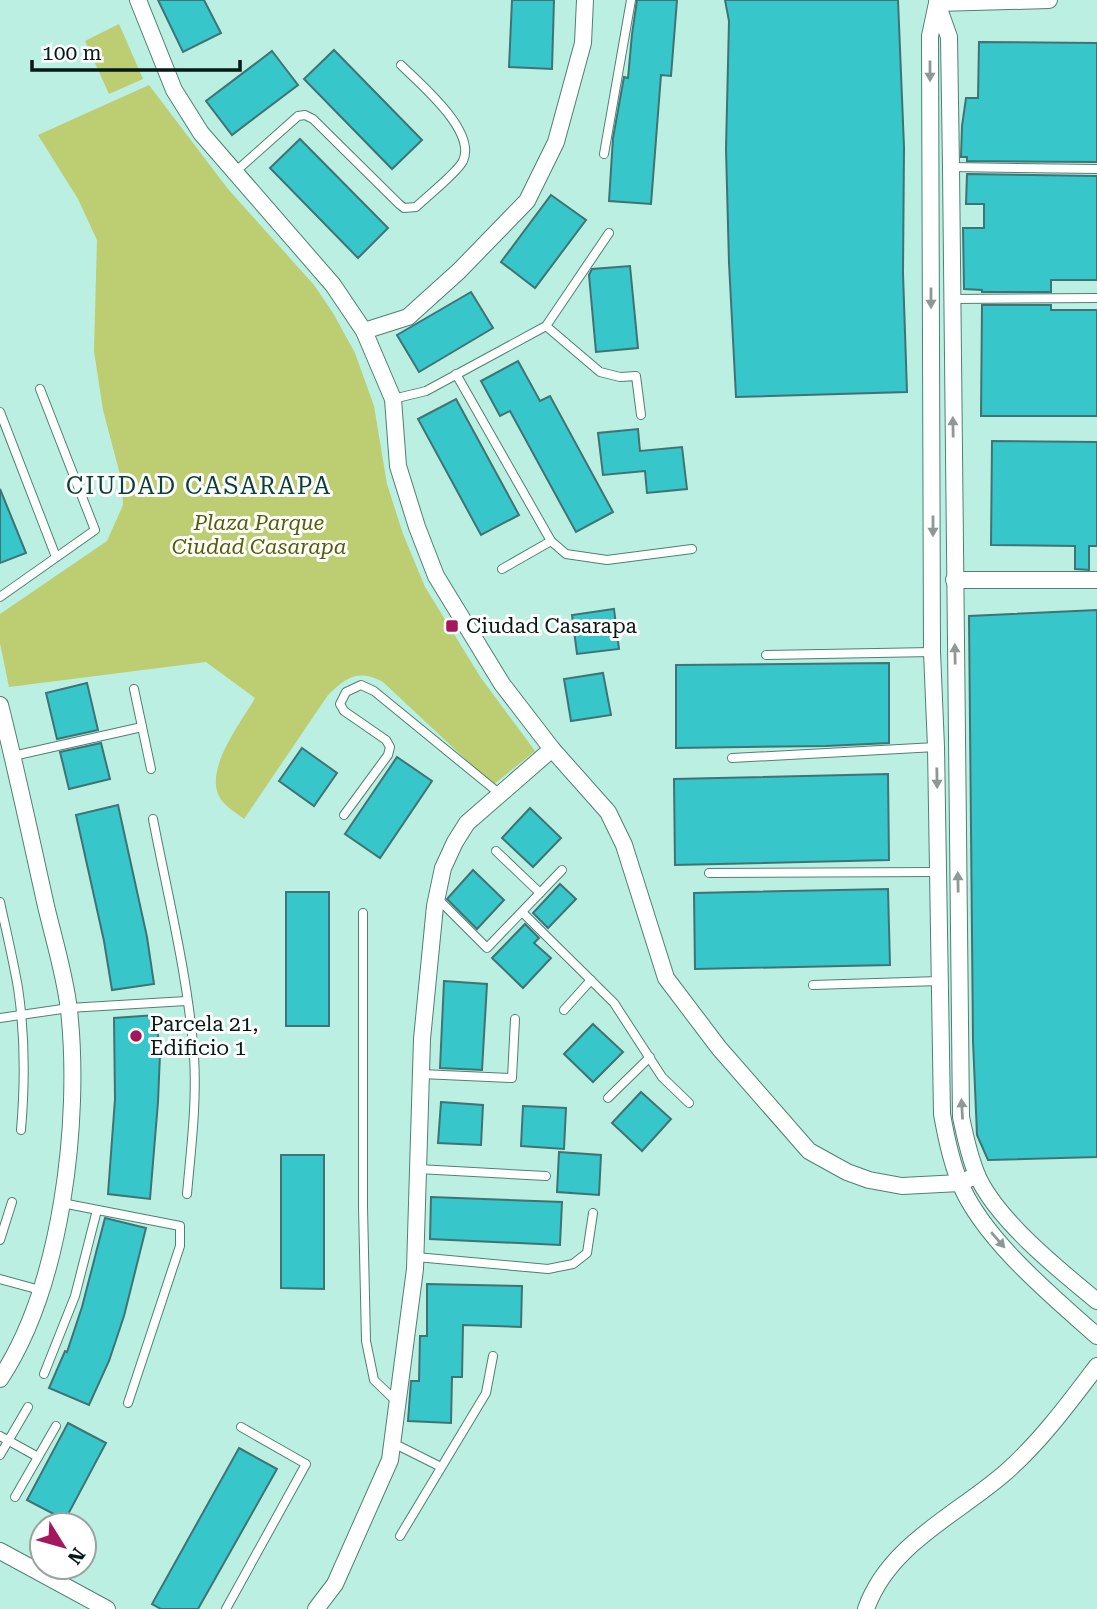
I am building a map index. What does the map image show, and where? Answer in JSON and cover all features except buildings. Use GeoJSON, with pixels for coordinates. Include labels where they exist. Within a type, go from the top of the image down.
{"type":"FeatureCollection","features":[{"type":"Feature","properties":{"kind":"street"},"geometry":{"type":"LineString","coordinates":[[138,0],[174,90],[201,133],[333,285],[364,331],[393,399],[398,466],[436,576],[502,684],[552,749],[608,812],[624,845],[666,978],[719,1048],[809,1151],[869,1180],[901,1186],[960,1184],[977,1175]]}},
{"type":"Feature","properties":{"kind":"street"},"geometry":{"type":"LineString","coordinates":[[364,331],[408,317],[459,271],[527,201],[556,142],[583,43],[585,0]]}},
{"type":"Feature","properties":{"kind":"street"},"geometry":{"type":"LineString","coordinates":[[937,2],[1049,0]]}},
{"type":"Feature","properties":{"kind":"street"},"geometry":{"type":"LineString","coordinates":[[937,2],[949,37],[961,1117],[977,1175],[988,1195],[1020,1232],[1097,1301]]}},
{"type":"Feature","properties":{"kind":"street"},"geometry":{"type":"LineString","coordinates":[[937,2],[930,36],[932,652],[942,1114],[946,1139],[960,1184],[988,1228],[1046,1291],[1097,1336]]}},
{"type":"Feature","properties":{"kind":"street"},"geometry":{"type":"LineString","coordinates":[[954,580],[1097,580]]}},
{"type":"Feature","properties":{"kind":"street"},"geometry":{"type":"LineString","coordinates":[[0,705],[69,1008],[73,1088],[62,1203],[34,1311],[16,1354],[0,1379]]}},
{"type":"Feature","properties":{"kind":"street"},"geometry":{"type":"LineString","coordinates":[[316,1609],[335,1584],[390,1460],[393,1443],[416,1256],[422,1039],[437,898],[443,869],[467,823],[552,749]]}},
{"type":"Feature","properties":{"kind":"street"},"geometry":{"type":"LineString","coordinates":[[866,1609],[871,1595],[885,1573],[903,1552],[1007,1471],[1051,1424],[1097,1366]]}},
{"type":"Feature","properties":{"kind":"street"},"geometry":{"type":"LineString","coordinates":[[0,1551],[107,1609]]}},
{"type":"Feature","properties":{"kind":"lane"},"geometry":{"type":"LineString","coordinates":[[604,154],[631,0]]}},
{"type":"Feature","properties":{"kind":"lane"},"geometry":{"type":"LineString","coordinates":[[235,172],[298,116],[305,115],[313,119],[399,204],[404,208],[416,207],[462,162],[466,148],[460,129],[401,65]]}},
{"type":"Feature","properties":{"kind":"lane"},"geometry":{"type":"LineString","coordinates":[[951,167],[1097,169]]}},
{"type":"Feature","properties":{"kind":"lane"},"geometry":{"type":"LineString","coordinates":[[393,399],[426,391],[546,326],[608,233]]}},
{"type":"Feature","properties":{"kind":"lane"},"geometry":{"type":"LineString","coordinates":[[951,299],[1097,298]]}},
{"type":"Feature","properties":{"kind":"lane"},"geometry":{"type":"LineString","coordinates":[[546,326],[600,372],[620,377],[636,376],[641,415]]}},
{"type":"Feature","properties":{"kind":"lane"},"geometry":{"type":"LineString","coordinates":[[456,374],[551,541],[566,554],[607,560],[692,549]]}},
{"type":"Feature","properties":{"kind":"lane"},"geometry":{"type":"LineString","coordinates":[[0,597],[95,530],[40,389]]}},
{"type":"Feature","properties":{"kind":"lane"},"geometry":{"type":"LineString","coordinates":[[0,412],[56,557]]}},
{"type":"Feature","properties":{"kind":"lane"},"geometry":{"type":"LineString","coordinates":[[502,569],[551,541]]}},
{"type":"Feature","properties":{"kind":"lane"},"geometry":{"type":"LineString","coordinates":[[766,655],[932,652]]}},
{"type":"Feature","properties":{"kind":"lane"},"geometry":{"type":"LineString","coordinates":[[344,815],[388,755],[390,747],[386,740],[344,711],[340,704],[346,692],[361,685],[374,691],[500,794]]}},
{"type":"Feature","properties":{"kind":"lane"},"geometry":{"type":"LineString","coordinates":[[134,689],[151,769]]}},
{"type":"Feature","properties":{"kind":"lane"},"geometry":{"type":"LineString","coordinates":[[13,756],[142,727]]}},
{"type":"Feature","properties":{"kind":"lane"},"geometry":{"type":"LineString","coordinates":[[732,758],[936,747]]}},
{"type":"Feature","properties":{"kind":"lane"},"geometry":{"type":"LineString","coordinates":[[153,819],[194,1055],[195,1103],[187,1194]]}},
{"type":"Feature","properties":{"kind":"lane"},"geometry":{"type":"LineString","coordinates":[[496,851],[540,893]]}},
{"type":"Feature","properties":{"kind":"lane"},"geometry":{"type":"LineString","coordinates":[[437,898],[487,948],[562,870]]}},
{"type":"Feature","properties":{"kind":"lane"},"geometry":{"type":"LineString","coordinates":[[709,873],[938,872]]}},
{"type":"Feature","properties":{"kind":"lane"},"geometry":{"type":"LineString","coordinates":[[0,902],[18,988],[23,1042],[24,1098],[21,1130]]}},
{"type":"Feature","properties":{"kind":"lane"},"geometry":{"type":"LineString","coordinates":[[522,912],[614,1003],[662,1077],[690,1103]]}},
{"type":"Feature","properties":{"kind":"lane"},"geometry":{"type":"LineString","coordinates":[[363,913],[366,1340],[374,1380],[399,1404]]}},
{"type":"Feature","properties":{"kind":"lane"},"geometry":{"type":"LineString","coordinates":[[564,1010],[591,980]]}},
{"type":"Feature","properties":{"kind":"lane"},"geometry":{"type":"LineString","coordinates":[[813,985],[939,981]]}},
{"type":"Feature","properties":{"kind":"lane"},"geometry":{"type":"LineString","coordinates":[[0,1018],[69,1008],[186,1000]]}},
{"type":"Feature","properties":{"kind":"lane"},"geometry":{"type":"LineString","coordinates":[[421,1074],[512,1078],[515,1019]]}},
{"type":"Feature","properties":{"kind":"lane"},"geometry":{"type":"LineString","coordinates":[[608,1098],[650,1058]]}},
{"type":"Feature","properties":{"kind":"lane"},"geometry":{"type":"LineString","coordinates":[[418,1169],[546,1176]]}},
{"type":"Feature","properties":{"kind":"lane"},"geometry":{"type":"LineString","coordinates":[[0,1240],[12,1202]]}},
{"type":"Feature","properties":{"kind":"lane"},"geometry":{"type":"LineString","coordinates":[[62,1203],[180,1226],[180,1246],[128,1403]]}},
{"type":"Feature","properties":{"kind":"lane"},"geometry":{"type":"LineString","coordinates":[[44,1374],[75,1296],[97,1210]]}},
{"type":"Feature","properties":{"kind":"lane"},"geometry":{"type":"LineString","coordinates":[[416,1256],[548,1269],[573,1264],[587,1253],[593,1213]]}},
{"type":"Feature","properties":{"kind":"lane"},"geometry":{"type":"LineString","coordinates":[[0,1279],[40,1290]]}},
{"type":"Feature","properties":{"kind":"lane"},"geometry":{"type":"LineString","coordinates":[[400,1536],[486,1394],[493,1356]]}},
{"type":"Feature","properties":{"kind":"lane"},"geometry":{"type":"LineString","coordinates":[[0,1455],[4,1438],[29,1407]]}},
{"type":"Feature","properties":{"kind":"lane"},"geometry":{"type":"LineString","coordinates":[[15,1497],[56,1426]]}},
{"type":"Feature","properties":{"kind":"lane"},"geometry":{"type":"LineString","coordinates":[[226,1609],[306,1464],[241,1427]]}},
{"type":"Feature","properties":{"kind":"lane"},"geometry":{"type":"LineString","coordinates":[[4,1438],[38,1457]]}},
{"type":"Feature","properties":{"kind":"lane"},"geometry":{"type":"LineString","coordinates":[[393,1443],[441,1467]]}},
{"type":"Feature","properties":{"kind":"green space"},"geometry":{"type":"Polygon","coordinates":[[[119,24],[143,79],[109,94],[85,41],[119,24]]]}},
{"type":"Feature","properties":{"kind":"green space","name":"Plaza Parque Ciudad Casarapa"},"geometry":{"type":"Polygon","coordinates":[[[149,85],[228,189],[314,285],[355,353],[374,406],[387,484],[403,534],[425,587],[481,678],[535,751],[493,785],[383,682],[360,676],[347,680],[328,695],[244,819],[223,802],[217,790],[216,777],[225,748],[255,698],[206,662],[9,687],[0,643],[0,614],[107,541],[123,505],[122,482],[103,410],[94,351],[97,240],[78,199],[38,135],[149,85]]]}},
{"type":"Feature","properties":{"kind":"place","name":"Ciudad Casarapa"},"geometry":{"type":"Point","coordinates":[452,626]}},
{"type":"Feature","properties":{"kind":"place","name":"Parcela 21, Edificio 1"},"geometry":{"type":"Point","coordinates":[136,1036]}},
{"type":"Feature","properties":{"kind":"district","name":"CIUDAD CASARAPA"},"geometry":{"type":"Point","coordinates":[199,486]}}]}
